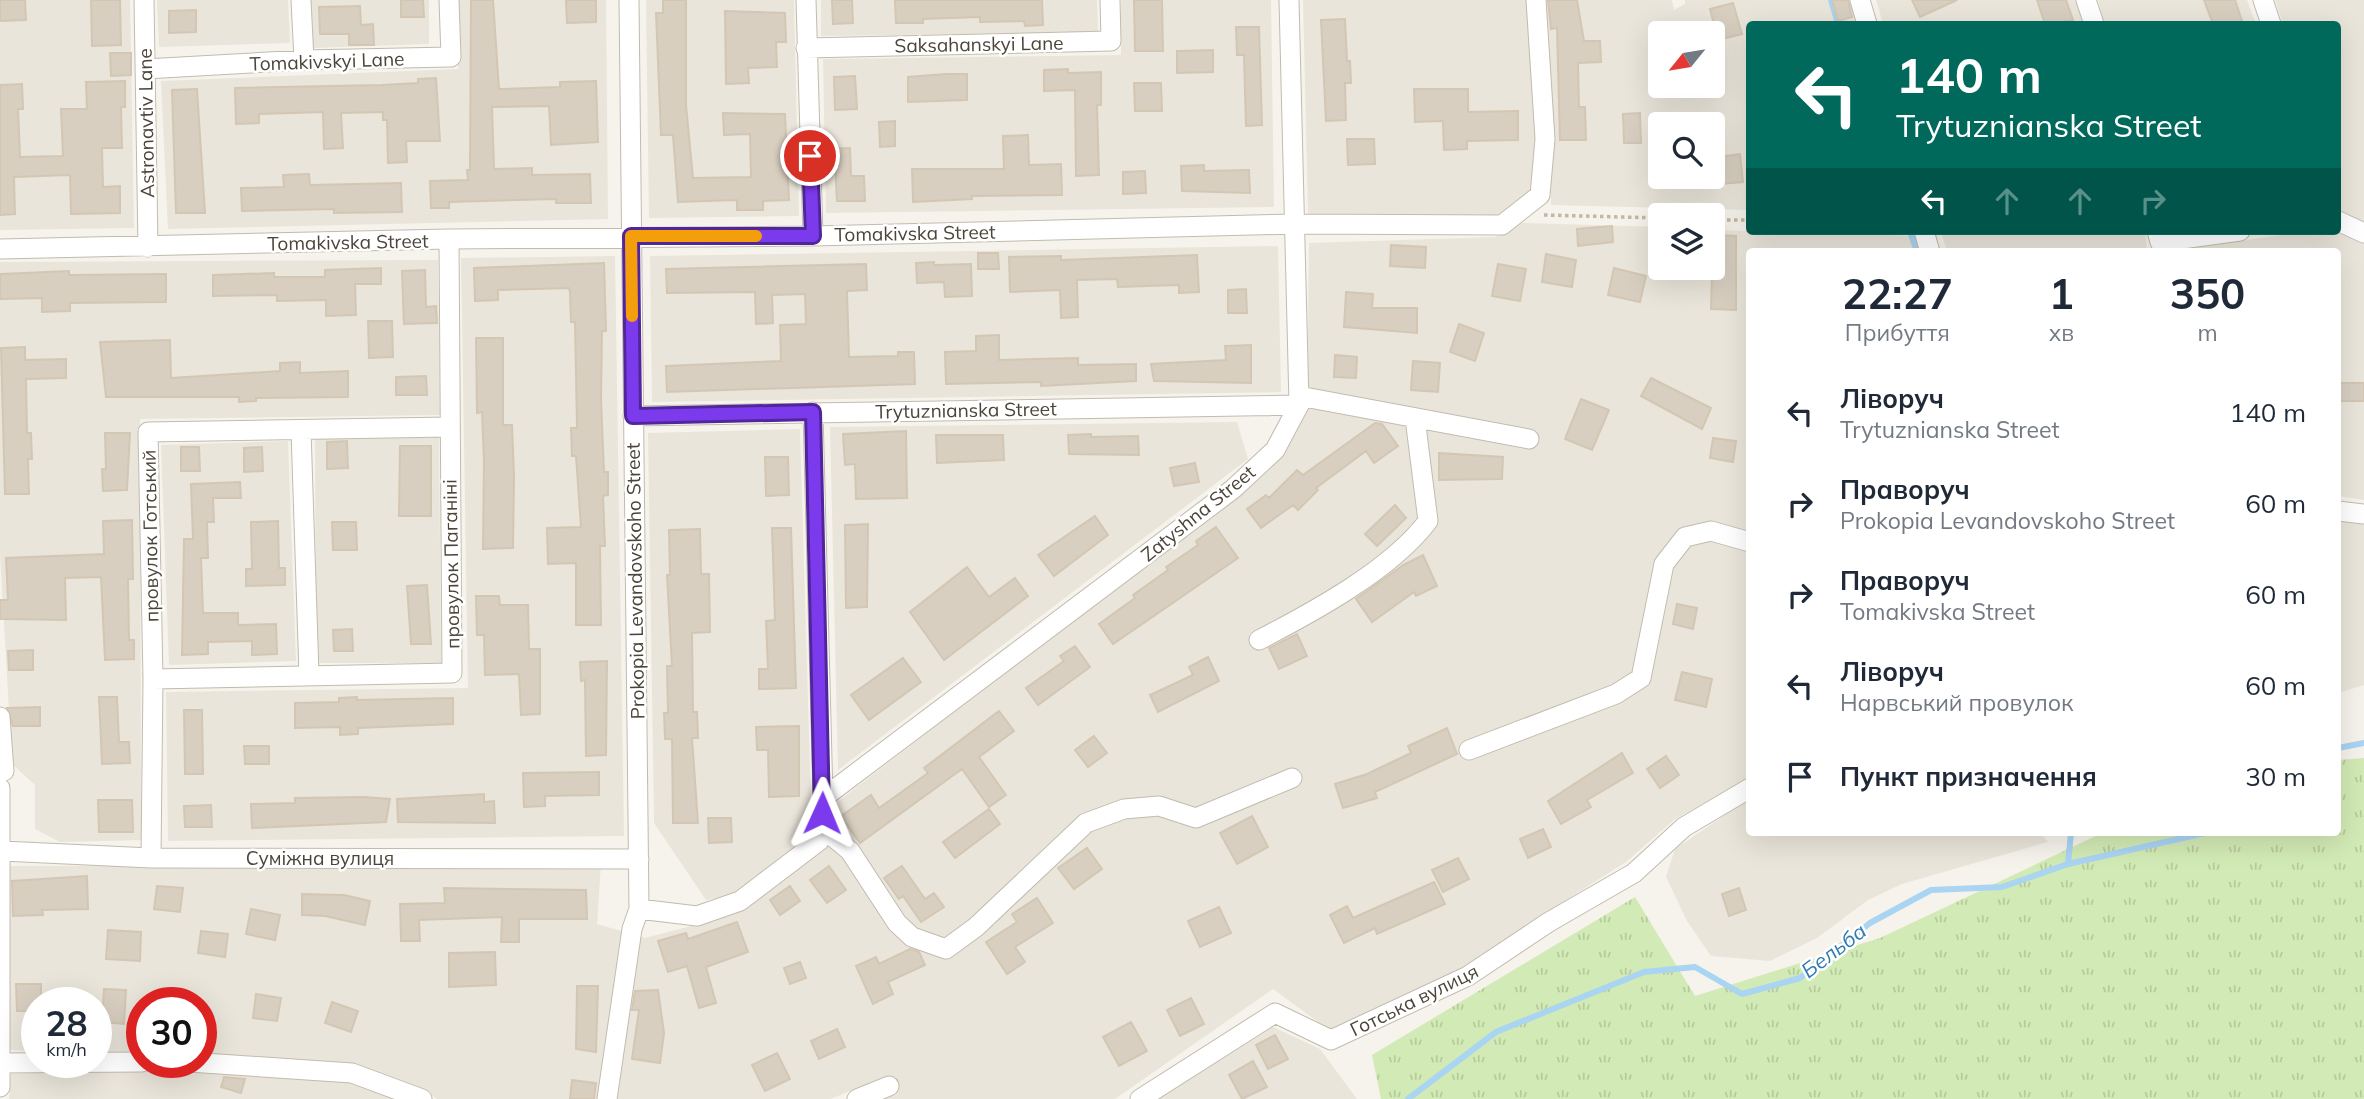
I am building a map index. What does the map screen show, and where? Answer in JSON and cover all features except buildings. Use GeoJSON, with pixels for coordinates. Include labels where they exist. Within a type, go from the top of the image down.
{"type":"FeatureCollection","features":[{"type":"Feature","properties":{"kind":"street","name":"Astronavtiv Lane"},"geometry":{"type":"LineString","coordinates":[[144,0],[148,247]]}},
{"type":"Feature","properties":{"kind":"street"},"geometry":{"type":"LineString","coordinates":[[301,0],[304,60]]}},
{"type":"Feature","properties":{"kind":"street","name":"Tomakivskyi Lane"},"geometry":{"type":"LineString","coordinates":[[145,69],[304,60],[451,57],[449,0]]}},
{"type":"Feature","properties":{"kind":"street","name":"Prokopia Levandovskoho Street"},"geometry":{"type":"LineString","coordinates":[[607,1099],[632,929],[639,909],[629,0]]}},
{"type":"Feature","properties":{"kind":"street"},"geometry":{"type":"LineString","coordinates":[[806,0],[813,236]]}},
{"type":"Feature","properties":{"kind":"street","name":"Saksahanskyi Lane"},"geometry":{"type":"LineString","coordinates":[[806,48],[1111,41],[1110,0]]}},
{"type":"Feature","properties":{"kind":"street","name":"Zatyshna Street"},"geometry":{"type":"LineString","coordinates":[[823,799],[1233,489],[1275,450],[1299,401],[1289,0]]}},
{"type":"Feature","properties":{"kind":"street","name":"Tomakivska Street"},"geometry":{"type":"LineString","coordinates":[[0,249],[631,236],[813,236],[1295,224],[1502,225],[1540,195],[1545,139],[1536,0]]}},
{"type":"Feature","properties":{"kind":"street"},"geometry":{"type":"LineString","coordinates":[[1860,0],[1866,21]]}},
{"type":"Feature","properties":{"kind":"street"},"geometry":{"type":"LineString","coordinates":[[2086,0],[2093,21]]}},
{"type":"Feature","properties":{"kind":"street"},"geometry":{"type":"LineString","coordinates":[[2263,0],[2270,21]]}},
{"type":"Feature","properties":{"kind":"street"},"geometry":{"type":"LineString","coordinates":[[2341,222],[2364,233]]}},
{"type":"Feature","properties":{"kind":"street"},"geometry":{"type":"LineString","coordinates":[[2158,235],[2160,242],[2211,235]]}},
{"type":"Feature","properties":{"kind":"street","name":"провулок Паганіні"},"geometry":{"type":"LineString","coordinates":[[153,679],[452,673],[449,239]]}},
{"type":"Feature","properties":{"kind":"street","name":"Trytuznianska Street"},"geometry":{"type":"LineString","coordinates":[[633,416],[1299,401],[1530,439]]}},
{"type":"Feature","properties":{"kind":"street"},"geometry":{"type":"LineString","coordinates":[[639,909],[697,916],[740,901],[819,841],[823,799],[813,412]]}},
{"type":"Feature","properties":{"kind":"street"},"geometry":{"type":"LineString","coordinates":[[1259,640],[1323,606],[1414,539],[1428,521],[1415,418]]}},
{"type":"Feature","properties":{"kind":"street","name":"провулок Готський"},"geometry":{"type":"LineString","coordinates":[[151,858],[153,679],[148,432],[449,427]]}},
{"type":"Feature","properties":{"kind":"street"},"geometry":{"type":"LineString","coordinates":[[301,430],[309,675]]}},
{"type":"Feature","properties":{"kind":"street"},"geometry":{"type":"LineString","coordinates":[[2341,511],[2364,514]]}},
{"type":"Feature","properties":{"kind":"street"},"geometry":{"type":"LineString","coordinates":[[1469,750],[1616,694],[1641,677],[1664,564],[1685,537],[1711,531],[1746,541]]}},
{"type":"Feature","properties":{"kind":"street"},"geometry":{"type":"LineString","coordinates":[[0,717],[0,1087]]}},
{"type":"Feature","properties":{"kind":"street"},"geometry":{"type":"LineString","coordinates":[[821,827],[850,850],[897,923],[912,937],[946,949],[976,927],[1086,824],[1124,809],[1160,806],[1196,818],[1292,778]]}},
{"type":"Feature","properties":{"kind":"street","name":"Готська вулиця"},"geometry":{"type":"LineString","coordinates":[[1140,1099],[1275,1013],[1331,1040],[1468,976],[1549,922],[1634,873],[1684,827],[1746,790]]}},
{"type":"Feature","properties":{"kind":"street","name":"Суміжна вулиця"},"geometry":{"type":"LineString","coordinates":[[2,851],[151,858],[639,859]]}},
{"type":"Feature","properties":{"kind":"street"},"geometry":{"type":"LineString","coordinates":[[1,1063],[126,1062]]}},
{"type":"Feature","properties":{"kind":"street"},"geometry":{"type":"LineString","coordinates":[[217,1064],[352,1073],[422,1099]]}},
{"type":"Feature","properties":{"kind":"street"},"geometry":{"type":"LineString","coordinates":[[857,1099],[889,1086]]}},
{"type":"Feature","properties":{"kind":"path"},"geometry":{"type":"LineString","coordinates":[[1544,215],[1648,218]]}},
{"type":"Feature","properties":{"kind":"path"},"geometry":{"type":"LineString","coordinates":[[1725,220],[1746,220]]}},
{"type":"Feature","properties":{"kind":"shaded area"},"geometry":{"type":"Polygon","coordinates":[[[0,0],[130,0],[134,228],[0,230],[0,0]]]}},
{"type":"Feature","properties":{"kind":"shaded area"},"geometry":{"type":"Polygon","coordinates":[[[157,0],[288,0],[290,43],[159,47],[157,0]]]}},
{"type":"Feature","properties":{"kind":"shaded area"},"geometry":{"type":"Polygon","coordinates":[[[311,0],[429,0],[429,44],[313,48],[311,0]]]}},
{"type":"Feature","properties":{"kind":"shaded area"},"geometry":{"type":"Polygon","coordinates":[[[458,0],[606,0],[608,219],[168,229],[161,81],[458,69],[458,0]]]}},
{"type":"Feature","properties":{"kind":"shaded area"},"geometry":{"type":"Polygon","coordinates":[[[646,0],[794,0],[799,216],[649,218],[646,0]]]}},
{"type":"Feature","properties":{"kind":"shaded area"},"geometry":{"type":"Polygon","coordinates":[[[821,0],[1097,0],[1098,32],[821,36],[821,0]]]}},
{"type":"Feature","properties":{"kind":"shaded area"},"geometry":{"type":"Polygon","coordinates":[[[1121,0],[1271,0],[1274,207],[826,213],[823,59],[1121,55],[1121,0]]]}},
{"type":"Feature","properties":{"kind":"shaded area"},"geometry":{"type":"Polygon","coordinates":[[[1303,0],[1527,0],[1538,137],[1533,188],[1498,217],[1308,214],[1303,0]]]}},
{"type":"Feature","properties":{"kind":"shaded area"},"geometry":{"type":"Polygon","coordinates":[[[1540,0],[1672,0],[1674,10],[1685,4],[1685,0],[1856,0],[1861,21],[1746,21],[1746,210],[1725,209],[1725,203],[1648,203],[1648,207],[1551,205],[1551,138],[1540,0]]]}},
{"type":"Feature","properties":{"kind":"shaded area"},"geometry":{"type":"Polygon","coordinates":[[[1876,0],[2081,0],[2087,21],[1882,21],[1876,0]]]}},
{"type":"Feature","properties":{"kind":"shaded area"},"geometry":{"type":"Polygon","coordinates":[[[2098,0],[2247,0],[2255,21],[2103,21],[2098,0]]]}},
{"type":"Feature","properties":{"kind":"shaded area"},"geometry":{"type":"Polygon","coordinates":[[[2275,0],[2364,0],[2364,224],[2341,212],[2341,21],[2282,21],[2275,0]]]}},
{"type":"Feature","properties":{"kind":"shaded area"},"geometry":{"type":"Polygon","coordinates":[[[1523,223],[1648,227],[1648,280],[1725,280],[1725,230],[1746,231],[1746,235],[1918,236],[1922,248],[1746,248],[1746,780],[1675,819],[1626,862],[1461,971],[1329,1030],[1273,989],[1115,1099],[872,1099],[893,1091],[885,1076],[831,1099],[437,1099],[425,1091],[217,1059],[217,987],[126,987],[126,1054],[112,1053],[112,987],[21,987],[21,1050],[10,1050],[5,866],[601,864],[597,924],[645,938],[699,924],[826,847],[836,803],[1240,492],[1281,453],[1307,413],[1309,243],[1495,237],[1523,223]]]}},
{"type":"Feature","properties":{"kind":"shaded area"},"geometry":{"type":"Polygon","coordinates":[[[2341,232],[2364,240],[2364,500],[2341,496],[2341,248],[2195,248],[2280,235],[2341,235],[2341,232]]]}},
{"type":"Feature","properties":{"kind":"shaded area"},"geometry":{"type":"Polygon","coordinates":[[[1942,235],[2145,235],[2147,248],[1946,248],[1942,235]]]}},
{"type":"Feature","properties":{"kind":"shaded area"},"geometry":{"type":"Polygon","coordinates":[[[1278,246],[1281,392],[652,402],[650,256],[1278,246]]]}},
{"type":"Feature","properties":{"kind":"shaded area"},"geometry":{"type":"Polygon","coordinates":[[[615,256],[624,836],[168,841],[166,692],[468,688],[461,258],[615,256]]]}},
{"type":"Feature","properties":{"kind":"shaded area"},"geometry":{"type":"Polygon","coordinates":[[[438,260],[440,415],[140,419],[141,840],[60,842],[35,829],[35,785],[12,764],[0,553],[0,262],[438,260]]]}},
{"type":"Feature","properties":{"kind":"shaded area"},"geometry":{"type":"Polygon","coordinates":[[[1237,422],[1248,459],[838,770],[830,427],[1237,422]]]}},
{"type":"Feature","properties":{"kind":"shaded area"},"geometry":{"type":"Polygon","coordinates":[[[800,429],[812,835],[739,893],[706,900],[654,823],[648,433],[800,429]]]}},
{"type":"Feature","properties":{"kind":"shaded area"},"geometry":{"type":"Polygon","coordinates":[[[439,437],[441,663],[316,663],[315,438],[439,437]]]}},
{"type":"Feature","properties":{"kind":"shaded area"},"geometry":{"type":"Polygon","coordinates":[[[288,441],[296,661],[169,665],[161,445],[288,441]]]}},
{"type":"Feature","properties":{"kind":"shaded area"},"geometry":{"type":"Polygon","coordinates":[[[2341,520],[2364,523],[2364,685],[2341,692],[2341,520]]]}},
{"type":"Feature","properties":{"kind":"shaded area"},"geometry":{"type":"Polygon","coordinates":[[[1746,801],[1746,836],[2043,836],[2048,842],[1902,884],[1868,900],[1817,938],[1770,961],[1711,956],[1687,921],[1666,877],[1675,849],[1746,801]]]}},
{"type":"Feature","properties":{"kind":"shaded area"},"geometry":{"type":"Polygon","coordinates":[[[1271,1026],[1320,1049],[1357,1099],[1159,1099],[1271,1026]]]}},
{"type":"Feature","properties":{"kind":"shaded area"},"geometry":{"type":"Polygon","coordinates":[[[126,1069],[126,1078],[217,1078],[217,1070],[349,1081],[403,1099],[9,1099],[10,1074],[21,1074],[21,1078],[112,1078],[112,1070],[126,1069]]]}},
{"type":"Feature","properties":{"kind":"green space"},"geometry":{"type":"Polygon","coordinates":[[[2364,758],[2364,1099],[1381,1099],[1372,1055],[1635,897],[1695,996],[1880,938],[2096,836],[2341,836],[2341,760],[2364,758]]]}},
{"type":"Feature","properties":{"kind":"waterway"},"geometry":{"type":"LineString","coordinates":[[1831,0],[1837,21]]}},
{"type":"Feature","properties":{"kind":"waterway"},"geometry":{"type":"LineString","coordinates":[[1911,235],[1916,248]]}},
{"type":"Feature","properties":{"kind":"waterway","name":"Бельба"},"geometry":{"type":"LineString","coordinates":[[2341,747],[2364,743]]}},
{"type":"Feature","properties":{"kind":"waterway"},"geometry":{"type":"LineString","coordinates":[[2068,864],[2071,836]]}},
{"type":"Feature","properties":{"kind":"waterway","name":"Бельба"},"geometry":{"type":"LineString","coordinates":[[1408,1099],[1496,1032],[1644,972],[1695,967],[1742,994],[1800,978],[1870,923],[1931,890],[2002,887],[2068,864],[2192,836]]}},
{"type":"Feature","properties":{"kind":"slow traffic"},"geometry":{"type":"LineString","coordinates":[[632,316],[631,236],[756,236]]}},
{"type":"Feature","properties":{"kind":"route"},"geometry":{"type":"LineString","coordinates":[[810,156],[813,236],[631,236],[633,416],[813,412],[822,813]]}}]}
